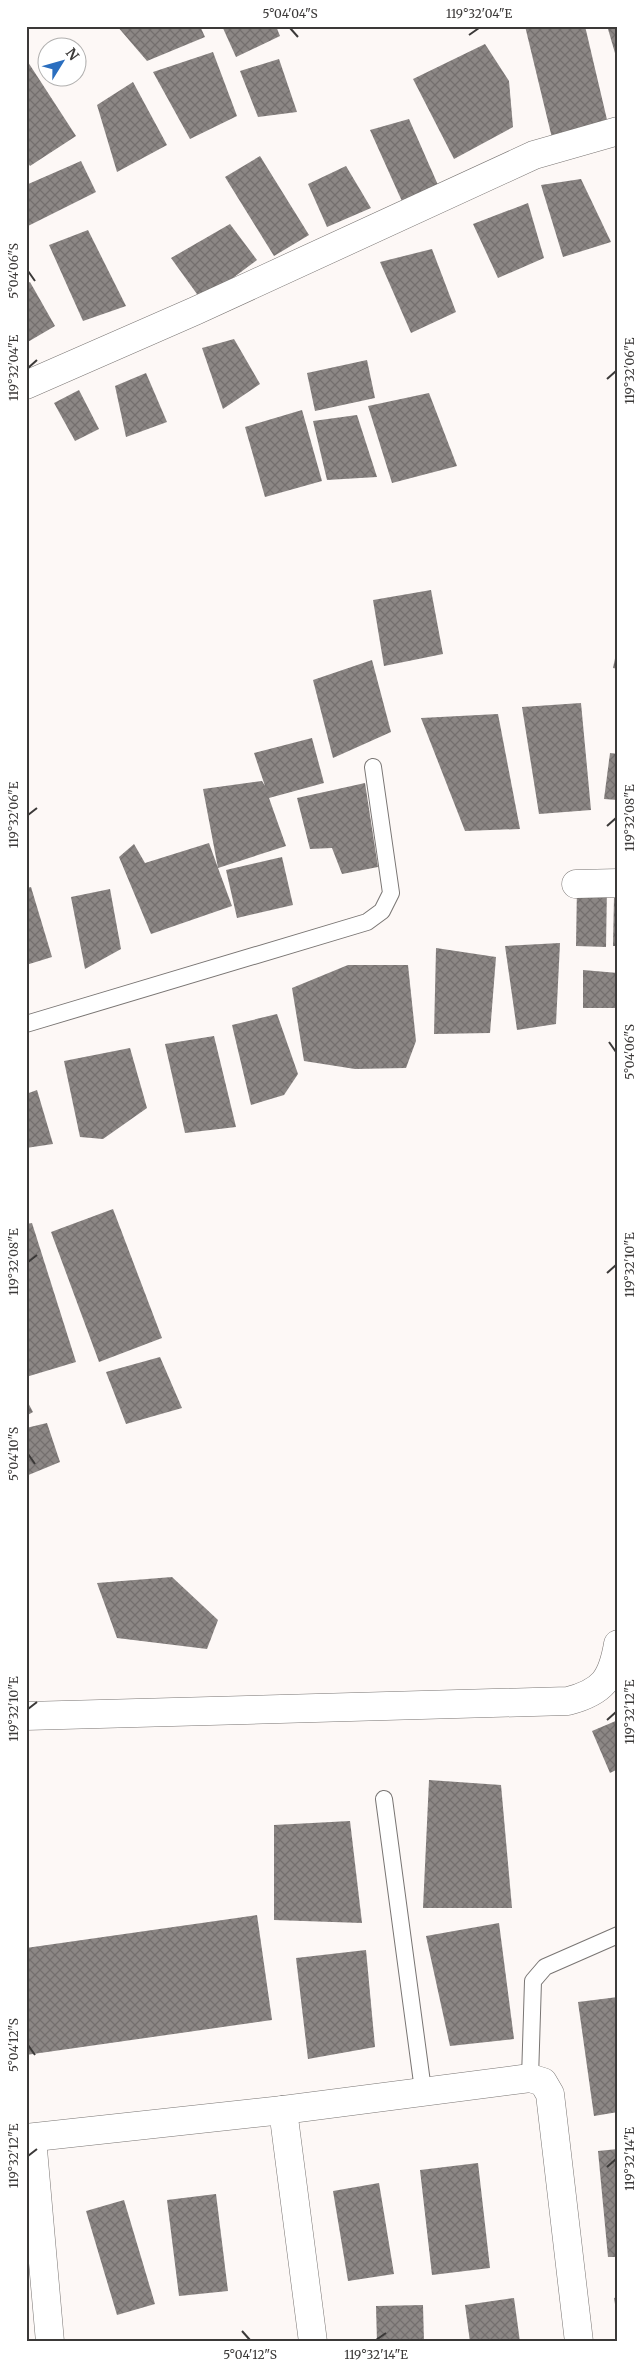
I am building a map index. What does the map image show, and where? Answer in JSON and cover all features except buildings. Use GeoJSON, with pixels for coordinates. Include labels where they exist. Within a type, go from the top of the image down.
{"type":"FeatureCollection","features":[{"type":"Feature","properties":{"kind":"street"},"geometry":{"type":"LineString","coordinates":[[26,385],[195,311],[534,155],[618,131]]}},
{"type":"Feature","properties":{"kind":"street"},"geometry":{"type":"LineString","coordinates":[[576,884],[618,883]]}},
{"type":"Feature","properties":{"kind":"street"},"geometry":{"type":"LineString","coordinates":[[26,1716],[568,1701],[588,1696],[608,1680],[618,1644]]}},
{"type":"Feature","properties":{"kind":"street"},"geometry":{"type":"LineString","coordinates":[[50,2342],[29,2138],[283,2110],[422,2090],[530,2078],[543,2082],[550,2094],[579,2342]]}},
{"type":"Feature","properties":{"kind":"street"},"geometry":{"type":"LineString","coordinates":[[283,2110],[313,2342]]}},
{"type":"Feature","properties":{"kind":"lane"},"geometry":{"type":"LineString","coordinates":[[26,1024],[367,922],[382,911],[391,893],[373,767]]}},
{"type":"Feature","properties":{"kind":"lane"},"geometry":{"type":"LineString","coordinates":[[384,1799],[422,2090]]}},
{"type":"Feature","properties":{"kind":"lane"},"geometry":{"type":"LineString","coordinates":[[530,2078],[533,1982],[545,1967],[618,1935]]}}]}
